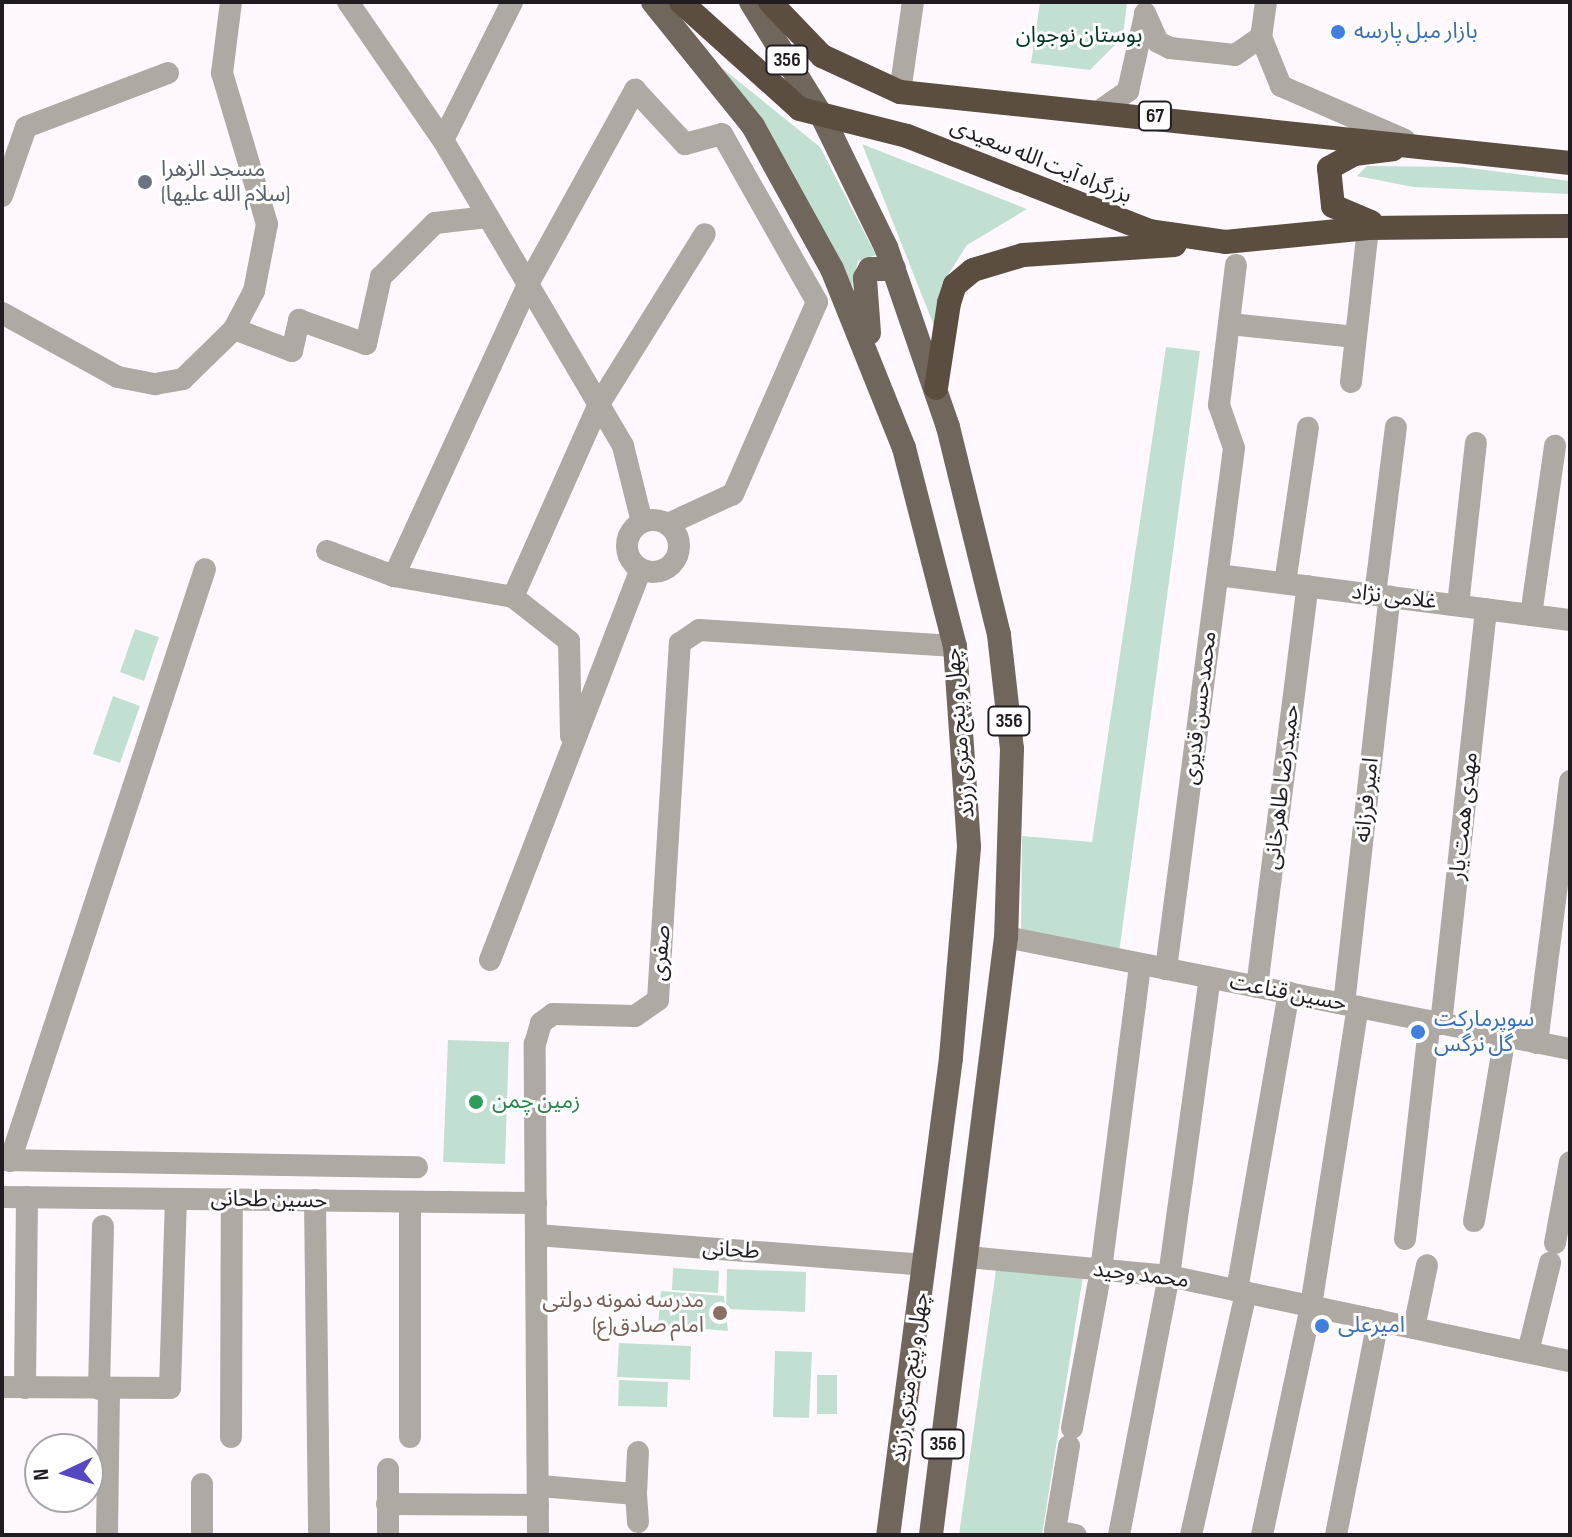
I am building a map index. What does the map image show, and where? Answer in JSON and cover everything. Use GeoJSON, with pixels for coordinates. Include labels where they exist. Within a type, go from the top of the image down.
{"type":"FeatureCollection","features":[{"type":"Feature","properties":{"kind":"highway","name":"بزرگراه آیت الله سعیدی"},"geometry":{"type":"LineString","coordinates":[[681,2],[776,95],[823,118],[907,136],[1113,221],[1225,242],[1368,228],[1570,226]]}},
{"type":"Feature","properties":{"kind":"highway","name":"بزرگراه آیت الله سعیدی"},"geometry":{"type":"LineString","coordinates":[[770,2],[822,56],[900,92],[1405,140],[1570,163]]}},
{"type":"Feature","properties":{"kind":"highway"},"geometry":{"type":"LineString","coordinates":[[1425,228],[1344,215],[1326,180],[1329,168],[1354,154],[1444,145]]}},
{"type":"Feature","properties":{"kind":"highway"},"geometry":{"type":"LineString","coordinates":[[936,388],[949,303],[955,285],[973,270],[1023,255],[1225,242]]}},
{"type":"Feature","properties":{"kind":"main road","name":"چهل و پنج متری زرند"},"geometry":{"type":"LineString","coordinates":[[653,2],[726,88],[784,183],[874,363],[904,448],[955,646],[969,847],[925,1265],[888,1535]]}},
{"type":"Feature","properties":{"kind":"main road","name":"چهل و پنج متری زرند"},"geometry":{"type":"LineString","coordinates":[[751,2],[823,118],[894,269],[936,388],[999,635],[1012,749],[1006,937],[931,1535]]}},
{"type":"Feature","properties":{"kind":"main road"},"geometry":{"type":"LineString","coordinates":[[874,363],[865,278],[870,269],[894,269]]}},
{"type":"Feature","properties":{"kind":"street"},"geometry":{"type":"LineString","coordinates":[[2,313],[118,377],[155,384],[183,379],[234,329],[254,291],[267,224],[222,73],[231,2]]}},
{"type":"Feature","properties":{"kind":"street"},"geometry":{"type":"LineString","coordinates":[[348,2],[443,140],[623,446],[642,522]]}},
{"type":"Feature","properties":{"kind":"street"},"geometry":{"type":"LineString","coordinates":[[443,140],[512,2]]}},
{"type":"Feature","properties":{"kind":"street"},"geometry":{"type":"LineString","coordinates":[[900,92],[913,2]]}},
{"type":"Feature","properties":{"kind":"street"},"geometry":{"type":"LineString","coordinates":[[1266,2],[1261,37],[1281,86],[1405,140]]}},
{"type":"Feature","properties":{"kind":"street"},"geometry":{"type":"LineString","coordinates":[[1146,7],[1158,42],[1170,48],[1235,55],[1261,37]]}},
{"type":"Feature","properties":{"kind":"street"},"geometry":{"type":"LineString","coordinates":[[1098,112],[1128,91],[1146,7]]}},
{"type":"Feature","properties":{"kind":"street"},"geometry":{"type":"LineString","coordinates":[[2,196],[26,127],[168,73]]}},
{"type":"Feature","properties":{"kind":"street"},"geometry":{"type":"LineString","coordinates":[[394,576],[528,284],[635,90],[685,144],[722,134],[817,302],[733,494],[668,524],[642,522]]}},
{"type":"Feature","properties":{"kind":"street"},"geometry":{"type":"LineString","coordinates":[[234,329],[292,351],[299,320],[366,344],[381,277],[435,223],[488,217]]}},
{"type":"Feature","properties":{"kind":"street"},"geometry":{"type":"LineString","coordinates":[[1351,382],[1368,228]]}},
{"type":"Feature","properties":{"kind":"street"},"geometry":{"type":"LineString","coordinates":[[513,597],[599,404],[705,234]]}},
{"type":"Feature","properties":{"kind":"street"},"geometry":{"type":"LineString","coordinates":[[1236,265],[1230,324],[1355,337]]}},
{"type":"Feature","properties":{"kind":"street","name":"محمدحسن قدیری"},"geometry":{"type":"LineString","coordinates":[[1166,969],[1234,448],[1219,405],[1230,324]]}},
{"type":"Feature","properties":{"kind":"street","name":"امیر فرزانه"},"geometry":{"type":"LineString","coordinates":[[1311,1306],[1351,1006],[1396,427]]}},
{"type":"Feature","properties":{"kind":"street"},"geometry":{"type":"LineString","coordinates":[[1285,583],[1308,428]]}},
{"type":"Feature","properties":{"kind":"street"},"geometry":{"type":"LineString","coordinates":[[1458,605],[1476,443]]}},
{"type":"Feature","properties":{"kind":"street"},"geometry":{"type":"LineString","coordinates":[[1531,615],[1555,446]]}},
{"type":"Feature","properties":{"kind":"street"},"geometry":{"type":"LineString","coordinates":[[490,960],[641,569],[627,542],[642,522]]}},
{"type":"Feature","properties":{"kind":"street"},"geometry":{"type":"LineString","coordinates":[[641,569],[664,570],[677,557],[678,539],[668,524]]}},
{"type":"Feature","properties":{"kind":"street"},"geometry":{"type":"LineString","coordinates":[[327,551],[394,576],[513,597],[569,641],[571,747]]}},
{"type":"Feature","properties":{"kind":"street"},"geometry":{"type":"LineString","coordinates":[[205,569],[6,1161],[417,1167]]}},
{"type":"Feature","properties":{"kind":"street","name":"غلامی نژاد"},"geometry":{"type":"LineString","coordinates":[[1218,575],[1570,620]]}},
{"type":"Feature","properties":{"kind":"street","name":"حمیدرضا طاهرخانی"},"geometry":{"type":"LineString","coordinates":[[1257,987],[1308,586]]}},
{"type":"Feature","properties":{"kind":"street","name":"مهدی همت یار"},"geometry":{"type":"LineString","coordinates":[[1405,1239],[1436,1022],[1486,609]]}},
{"type":"Feature","properties":{"kind":"street","name":"صفری"},"geometry":{"type":"LineString","coordinates":[[538,1535],[536,1203],[541,1023],[553,1014],[635,1016],[658,1000],[680,643],[699,630],[955,646]]}},
{"type":"Feature","properties":{"kind":"street"},"geometry":{"type":"LineString","coordinates":[[1537,1043],[1570,781]]}},
{"type":"Feature","properties":{"kind":"street","name":"حسین قناعت"},"geometry":{"type":"LineString","coordinates":[[1006,937],[1570,1049]]}},
{"type":"Feature","properties":{"kind":"street"},"geometry":{"type":"LineString","coordinates":[[1065,1533],[1070,1437],[1101,1270],[1140,964]]}},
{"type":"Feature","properties":{"kind":"street"},"geometry":{"type":"LineString","coordinates":[[1119,1535],[1169,1276],[1210,978]]}},
{"type":"Feature","properties":{"kind":"street"},"geometry":{"type":"LineString","coordinates":[[1191,1535],[1242,1291],[1289,993]]}},
{"type":"Feature","properties":{"kind":"street"},"geometry":{"type":"LineString","coordinates":[[1474,1221],[1505,1036]]}},
{"type":"Feature","properties":{"kind":"street"},"geometry":{"type":"LineString","coordinates":[[1528,1352],[1570,1162]]}},
{"type":"Feature","properties":{"kind":"street","name":"حسین طحانی"},"geometry":{"type":"LineString","coordinates":[[2,1197],[536,1203]]}},
{"type":"Feature","properties":{"kind":"street"},"geometry":{"type":"LineString","coordinates":[[25,1388],[27,1197]]}},
{"type":"Feature","properties":{"kind":"street"},"geometry":{"type":"LineString","coordinates":[[2,1387],[170,1388],[176,1199]]}},
{"type":"Feature","properties":{"kind":"street"},"geometry":{"type":"LineString","coordinates":[[231,1437],[232,1199]]}},
{"type":"Feature","properties":{"kind":"street"},"geometry":{"type":"LineString","coordinates":[[315,1200],[319,1535]]}},
{"type":"Feature","properties":{"kind":"street"},"geometry":{"type":"LineString","coordinates":[[410,1202],[410,1437]]}},
{"type":"Feature","properties":{"kind":"street"},"geometry":{"type":"LineString","coordinates":[[103,1226],[107,1535]]}},
{"type":"Feature","properties":{"kind":"street","name":"طحانی"},"geometry":{"type":"LineString","coordinates":[[537,1235],[925,1265]]}},
{"type":"Feature","properties":{"kind":"street","name":"محمد وحید"},"geometry":{"type":"LineString","coordinates":[[968,1257],[1169,1276],[1570,1361]]}},
{"type":"Feature","properties":{"kind":"street"},"geometry":{"type":"LineString","coordinates":[[1414,1328],[1427,1265]]}},
{"type":"Feature","properties":{"kind":"street"},"geometry":{"type":"LineString","coordinates":[[1262,1535],[1311,1306]]}},
{"type":"Feature","properties":{"kind":"street"},"geometry":{"type":"LineString","coordinates":[[1336,1535],[1378,1320]]}},
{"type":"Feature","properties":{"kind":"street"},"geometry":{"type":"LineString","coordinates":[[638,1452],[638,1522]]}},
{"type":"Feature","properties":{"kind":"street"},"geometry":{"type":"LineString","coordinates":[[388,1469],[388,1535]]}},
{"type":"Feature","properties":{"kind":"street"},"geometry":{"type":"LineString","coordinates":[[202,1484],[202,1535]]}},
{"type":"Feature","properties":{"kind":"street"},"geometry":{"type":"LineString","coordinates":[[387,1504],[539,1495],[636,1494]]}},
{"type":"Feature","properties":{"kind":"green space","name":"بوستان نوجوان"},"geometry":{"type":"Polygon","coordinates":[[[1040,2],[1127,2],[1123,37],[1090,70],[1031,63],[1040,2]]]}},
{"type":"Feature","properties":{"kind":"green space"},"geometry":{"type":"Polygon","coordinates":[[[722,68],[820,147],[876,255],[858,261],[850,296],[762,122],[722,68]]]}},
{"type":"Feature","properties":{"kind":"green space"},"geometry":{"type":"Polygon","coordinates":[[[862,144],[1027,209],[967,245],[946,278],[934,326],[862,144]]]}},
{"type":"Feature","properties":{"kind":"green space"},"geometry":{"type":"Polygon","coordinates":[[[1367,166],[1462,167],[1570,181],[1570,194],[1413,187],[1357,176],[1367,166]]]}},
{"type":"Feature","properties":{"kind":"green space"},"geometry":{"type":"Polygon","coordinates":[[[1166,347],[1200,351],[1119,953],[1021,931],[1022,836],[1092,842],[1166,347]]]}},
{"type":"Feature","properties":{"kind":"green space"},"geometry":{"type":"Polygon","coordinates":[[[135,629],[159,637],[144,681],[120,672],[135,629]]]}},
{"type":"Feature","properties":{"kind":"green space"},"geometry":{"type":"Polygon","coordinates":[[[113,696],[140,706],[120,763],[93,754],[113,696]]]}},
{"type":"Feature","properties":{"kind":"green space","name":"زمین چمن"},"geometry":{"type":"Polygon","coordinates":[[[448,1040],[509,1042],[505,1164],[443,1162],[448,1040]]]}},
{"type":"Feature","properties":{"kind":"green space"},"geometry":{"type":"Polygon","coordinates":[[[997,1262],[1083,1276],[1042,1535],[959,1535],[997,1262]]]}},
{"type":"Feature","properties":{"kind":"green space"},"geometry":{"type":"Polygon","coordinates":[[[673,1268],[719,1271],[718,1293],[672,1290],[673,1268]]]}},
{"type":"Feature","properties":{"kind":"green space"},"geometry":{"type":"Polygon","coordinates":[[[727,1269],[806,1272],[805,1312],[726,1309],[727,1269]]]}},
{"type":"Feature","properties":{"kind":"green space"},"geometry":{"type":"Polygon","coordinates":[[[661,1291],[724,1296],[728,1331],[658,1325],[661,1291]]]}},
{"type":"Feature","properties":{"kind":"green space"},"geometry":{"type":"Polygon","coordinates":[[[619,1343],[691,1346],[690,1380],[617,1377],[619,1343]]]}},
{"type":"Feature","properties":{"kind":"green space"},"geometry":{"type":"Polygon","coordinates":[[[775,1351],[812,1352],[809,1418],[773,1417],[775,1351]]]}},
{"type":"Feature","properties":{"kind":"green space"},"geometry":{"type":"Polygon","coordinates":[[[817,1375],[837,1375],[837,1414],[817,1414],[817,1375]]]}},
{"type":"Feature","properties":{"kind":"green space"},"geometry":{"type":"Polygon","coordinates":[[[619,1380],[668,1382],[667,1407],[618,1406],[619,1380]]]}},
{"type":"Feature","properties":{"kind":"place","name":"بازار مبل پارسه"},"geometry":{"type":"Point","coordinates":[1338,32]}},
{"type":"Feature","properties":{"kind":"place","name":"مسجد الزهرا (سلام الله علیها)"},"geometry":{"type":"Point","coordinates":[145,182]}},
{"type":"Feature","properties":{"kind":"place","name":"سوپرمارکت گل نرگس"},"geometry":{"type":"Point","coordinates":[1418,1032]}},
{"type":"Feature","properties":{"kind":"place","name":"زمین چمن"},"geometry":{"type":"Point","coordinates":[476,1102]}},
{"type":"Feature","properties":{"kind":"place","name":"مدرسه نمونه دولتی امام صادق(ع)"},"geometry":{"type":"Point","coordinates":[720,1313]}},
{"type":"Feature","properties":{"kind":"place","name":"امیرعلی"},"geometry":{"type":"Point","coordinates":[1322,1326]}}]}
